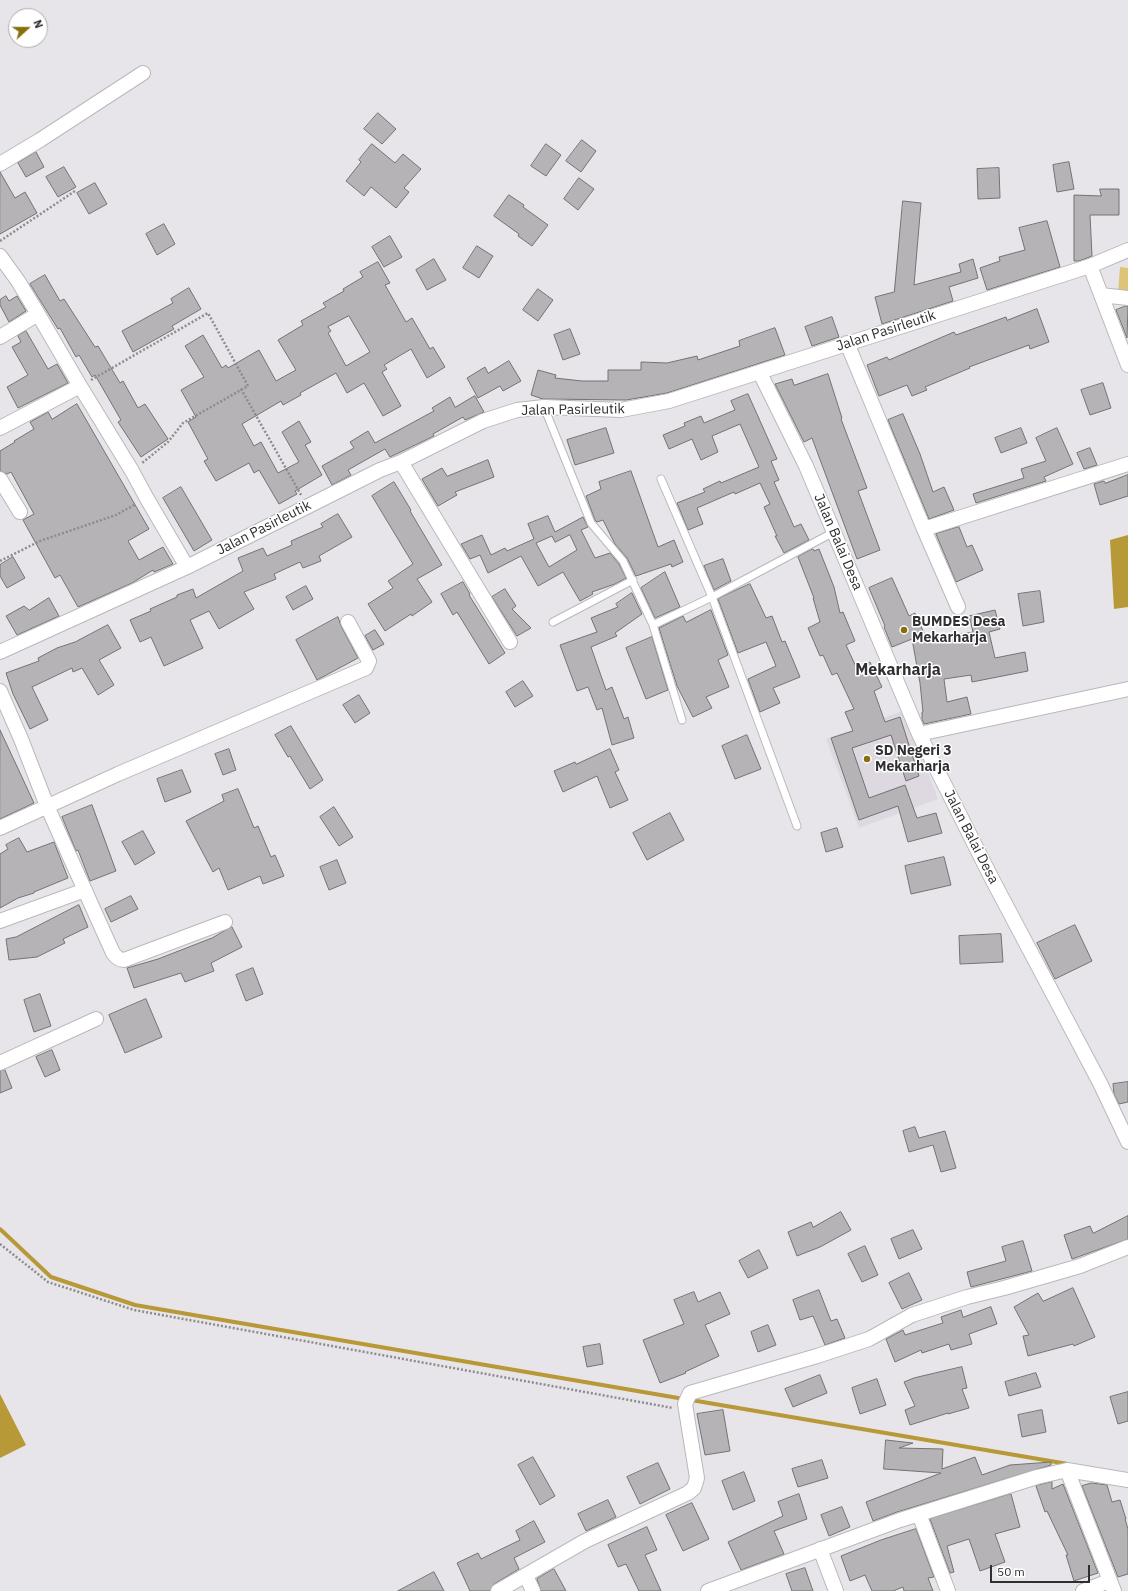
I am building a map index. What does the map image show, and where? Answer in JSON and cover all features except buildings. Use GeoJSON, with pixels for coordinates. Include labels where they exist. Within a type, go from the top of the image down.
{"type":"FeatureCollection","features":[{"type":"Feature","properties":{"kind":"street"},"geometry":{"type":"LineString","coordinates":[[0,164],[40,140],[143,73]]}},
{"type":"Feature","properties":{"kind":"street","name":"Jalan Pasirleutik"},"geometry":{"type":"LineString","coordinates":[[0,652],[187,567],[380,470],[401,462],[483,421],[517,410],[544,408],[621,410],[669,400],[1090,266],[1128,250]]}},
{"type":"Feature","properties":{"kind":"street"},"geometry":{"type":"LineString","coordinates":[[0,256],[18,281],[38,314],[132,471],[146,498],[187,567]]}},
{"type":"Feature","properties":{"kind":"street"},"geometry":{"type":"LineString","coordinates":[[1090,266],[1128,365]]}},
{"type":"Feature","properties":{"kind":"street"},"geometry":{"type":"LineString","coordinates":[[1101,295],[1128,298]]}},
{"type":"Feature","properties":{"kind":"street"},"geometry":{"type":"LineString","coordinates":[[0,337],[38,314]]}},
{"type":"Feature","properties":{"kind":"street"},"geometry":{"type":"LineString","coordinates":[[846,343],[958,607]]}},
{"type":"Feature","properties":{"kind":"street","name":"Jalan Balai Desa"},"geometry":{"type":"LineString","coordinates":[[760,372],[806,466],[919,734],[991,877],[1100,1083],[1128,1142]]}},
{"type":"Feature","properties":{"kind":"street"},"geometry":{"type":"LineString","coordinates":[[0,428],[80,386]]}},
{"type":"Feature","properties":{"kind":"street"},"geometry":{"type":"LineString","coordinates":[[401,462],[510,642]]}},
{"type":"Feature","properties":{"kind":"street"},"geometry":{"type":"LineString","coordinates":[[924,529],[1128,464]]}},
{"type":"Feature","properties":{"kind":"street"},"geometry":{"type":"LineString","coordinates":[[0,479],[20,512]]}},
{"type":"Feature","properties":{"kind":"street"},"geometry":{"type":"LineString","coordinates":[[0,828],[118,774],[366,668],[370,661],[348,622]]}},
{"type":"Feature","properties":{"kind":"street"},"geometry":{"type":"LineString","coordinates":[[919,734],[1128,689]]}},
{"type":"Feature","properties":{"kind":"street"},"geometry":{"type":"LineString","coordinates":[[0,691],[21,739],[47,806],[113,953],[120,960],[124,960],[225,922]]}},
{"type":"Feature","properties":{"kind":"street"},"geometry":{"type":"LineString","coordinates":[[0,921],[85,890]]}},
{"type":"Feature","properties":{"kind":"street"},"geometry":{"type":"LineString","coordinates":[[0,1063],[96,1019]]}},
{"type":"Feature","properties":{"kind":"street"},"geometry":{"type":"LineString","coordinates":[[498,1591],[585,1541],[688,1493],[694,1488],[696,1478],[687,1403],[869,1339],[912,1315],[967,1297],[1080,1266],[1128,1247]]}},
{"type":"Feature","properties":{"kind":"street"},"geometry":{"type":"LineString","coordinates":[[1067,1470],[1112,1586],[1083,1591]]}},
{"type":"Feature","properties":{"kind":"street"},"geometry":{"type":"LineString","coordinates":[[708,1591],[900,1520],[1037,1477],[1067,1470],[1128,1480]]}},
{"type":"Feature","properties":{"kind":"street"},"geometry":{"type":"LineString","coordinates":[[919,1514],[948,1591]]}},
{"type":"Feature","properties":{"kind":"street"},"geometry":{"type":"LineString","coordinates":[[820,1549],[836,1591]]}},
{"type":"Feature","properties":{"kind":"street"},"geometry":{"type":"LineString","coordinates":[[526,1576],[533,1591]]}},
{"type":"Feature","properties":{"kind":"lane"},"geometry":{"type":"LineString","coordinates":[[544,408],[591,523],[623,561],[653,625],[682,720]]}},
{"type":"Feature","properties":{"kind":"lane"},"geometry":{"type":"LineString","coordinates":[[661,479],[712,597],[797,826]]}},
{"type":"Feature","properties":{"kind":"lane"},"geometry":{"type":"LineString","coordinates":[[653,625],[712,597],[834,532]]}},
{"type":"Feature","properties":{"kind":"lane"},"geometry":{"type":"LineString","coordinates":[[553,622],[632,580]]}},
{"type":"Feature","properties":{"kind":"path"},"geometry":{"type":"LineString","coordinates":[[0,241],[75,191]]}},
{"type":"Feature","properties":{"kind":"path"},"geometry":{"type":"LineString","coordinates":[[80,386],[208,313],[248,386],[183,423],[168,442],[132,471]]}},
{"type":"Feature","properties":{"kind":"path"},"geometry":{"type":"LineString","coordinates":[[241,389],[308,506]]}},
{"type":"Feature","properties":{"kind":"path"},"geometry":{"type":"LineString","coordinates":[[0,561],[40,541],[116,515],[146,498]]}},
{"type":"Feature","properties":{"kind":"path"},"geometry":{"type":"LineString","coordinates":[[0,1244],[48,1282],[134,1310],[687,1403]]}},
{"type":"Feature","properties":{"kind":"shaded area"},"geometry":{"type":"Polygon","coordinates":[[[1120,267],[1128,268],[1128,294],[1118,293],[1120,267]]]}},
{"type":"Feature","properties":{"kind":"shaded area"},"geometry":{"type":"Polygon","coordinates":[[[1128,535],[1128,607],[1114,609],[1110,540],[1128,535]]]}},
{"type":"Feature","properties":{"kind":"shaded area"},"geometry":{"type":"Polygon","coordinates":[[[905,710],[938,799],[859,828],[826,739],[905,710]]]}},
{"type":"Feature","properties":{"kind":"shaded area"},"geometry":{"type":"Polygon","coordinates":[[[0,1394],[26,1445],[0,1458],[0,1394]]]}},
{"type":"Feature","properties":{"kind":"waterway"},"geometry":{"type":"LineString","coordinates":[[0,1229],[51,1277],[135,1305],[684,1399]]}},
{"type":"Feature","properties":{"kind":"waterway"},"geometry":{"type":"LineString","coordinates":[[691,1400],[1068,1464]]}},
{"type":"Feature","properties":{"kind":"place","name":"BUMDES Desa Mekarharja"},"geometry":{"type":"Point","coordinates":[904,630]}},
{"type":"Feature","properties":{"kind":"place","name":"SD Negeri 3 Mekarharja"},"geometry":{"type":"Point","coordinates":[867,759]}},
{"type":"Feature","properties":{"kind":"district","name":"Mekarharja"},"geometry":{"type":"Point","coordinates":[898,670]}}]}
